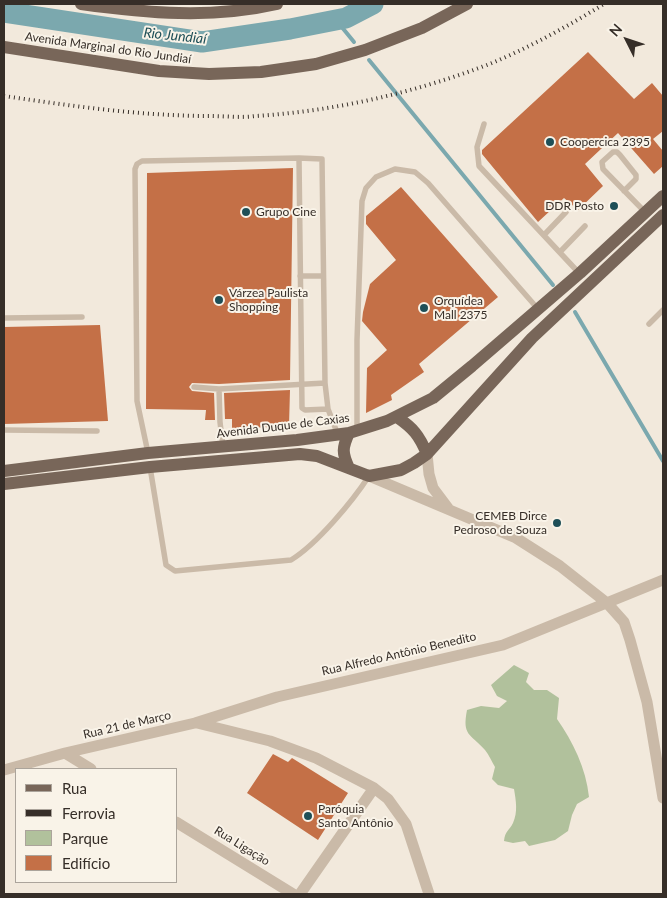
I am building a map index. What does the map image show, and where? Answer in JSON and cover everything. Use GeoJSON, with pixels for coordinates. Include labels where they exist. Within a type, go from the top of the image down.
{"type":"FeatureCollection","features":[{"type":"Feature","properties":{"kind":"main road"},"geometry":{"type":"LineString","coordinates":[[81,4],[174,13],[260,8],[277,4]]}},
{"type":"Feature","properties":{"kind":"main road","name":"Avenida Marginal do Rio Jundiaí"},"geometry":{"type":"LineString","coordinates":[[4,47],[159,71],[209,74],[261,72],[316,64],[365,50],[422,28],[467,4]]}},
{"type":"Feature","properties":{"kind":"main road","name":"Avenida Duque de Caxias"},"geometry":{"type":"LineString","coordinates":[[4,471],[148,452],[223,447],[348,433],[397,417],[433,398],[472,366],[580,274],[663,196]]}},
{"type":"Feature","properties":{"kind":"main road"},"geometry":{"type":"LineString","coordinates":[[4,484],[150,467],[300,454],[317,456],[369,476],[401,470],[427,454],[532,338],[663,215]]}},
{"type":"Feature","properties":{"kind":"main road"},"geometry":{"type":"LineString","coordinates":[[397,417],[412,428],[427,454]]}},
{"type":"Feature","properties":{"kind":"main road"},"geometry":{"type":"LineString","coordinates":[[348,433],[344,444],[343,456],[349,468]]}},
{"type":"Feature","properties":{"kind":"street"},"geometry":{"type":"LineString","coordinates":[[427,454],[429,474],[433,488],[449,510]]}},
{"type":"Feature","properties":{"kind":"street"},"geometry":{"type":"LineString","coordinates":[[369,476],[516,538],[560,566],[607,603],[624,622],[630,640],[647,702],[663,798]]}},
{"type":"Feature","properties":{"kind":"street"},"geometry":{"type":"LineString","coordinates":[[607,603],[663,580]]}},
{"type":"Feature","properties":{"kind":"street","name":"Rua Alfredo Antônio Benedito"},"geometry":{"type":"LineString","coordinates":[[195,723],[277,696],[503,645],[607,603]]}},
{"type":"Feature","properties":{"kind":"street"},"geometry":{"type":"LineString","coordinates":[[195,723],[270,741],[316,758],[374,788],[388,799],[406,824],[429,894]]}},
{"type":"Feature","properties":{"kind":"street","name":"Rua 21 de Março"},"geometry":{"type":"LineString","coordinates":[[65,753],[195,723]]}},
{"type":"Feature","properties":{"kind":"street"},"geometry":{"type":"LineString","coordinates":[[4,770],[65,753],[89,768]]}},
{"type":"Feature","properties":{"kind":"street"},"geometry":{"type":"LineString","coordinates":[[300,894],[374,788]]}},
{"type":"Feature","properties":{"kind":"street","name":"Rua Ligação"},"geometry":{"type":"LineString","coordinates":[[178,823],[293,894]]}},
{"type":"Feature","properties":{"kind":"lane"},"geometry":{"type":"LineString","coordinates":[[484,124],[476,147],[479,166],[580,274]]}},
{"type":"Feature","properties":{"kind":"lane"},"geometry":{"type":"LineString","coordinates":[[624,191],[636,179],[636,175],[620,155],[617,152],[613,152],[602,162],[603,169],[624,191],[645,212]]}},
{"type":"Feature","properties":{"kind":"lane"},"geometry":{"type":"LineString","coordinates":[[299,158],[301,384],[303,409],[328,409]]}},
{"type":"Feature","properties":{"kind":"lane"},"geometry":{"type":"LineString","coordinates":[[148,452],[137,401],[135,169],[137,164],[142,161],[322,158],[323,276],[328,409],[348,433]]}},
{"type":"Feature","properties":{"kind":"lane"},"geometry":{"type":"LineString","coordinates":[[348,433],[357,340],[362,201],[366,188],[376,177],[395,169],[415,172],[428,183],[538,309]]}},
{"type":"Feature","properties":{"kind":"lane"},"geometry":{"type":"LineString","coordinates":[[544,234],[566,212]]}},
{"type":"Feature","properties":{"kind":"lane"},"geometry":{"type":"LineString","coordinates":[[560,252],[584,226]]}},
{"type":"Feature","properties":{"kind":"lane"},"geometry":{"type":"LineString","coordinates":[[300,276],[323,276]]}},
{"type":"Feature","properties":{"kind":"lane"},"geometry":{"type":"LineString","coordinates":[[649,324],[663,310]]}},
{"type":"Feature","properties":{"kind":"lane"},"geometry":{"type":"LineString","coordinates":[[4,318],[82,317]]}},
{"type":"Feature","properties":{"kind":"lane"},"geometry":{"type":"LineString","coordinates":[[194,387],[219,388],[326,383]]}},
{"type":"Feature","properties":{"kind":"lane"},"geometry":{"type":"LineString","coordinates":[[219,388],[223,447]]}},
{"type":"Feature","properties":{"kind":"lane"},"geometry":{"type":"LineString","coordinates":[[4,430],[97,431]]}},
{"type":"Feature","properties":{"kind":"lane"},"geometry":{"type":"LineString","coordinates":[[150,467],[166,566],[175,571],[291,560],[302,553],[350,502],[369,476]]}},
{"type":"Feature","properties":{"kind":"green space"},"geometry":{"type":"Polygon","coordinates":[[[514,665],[529,673],[526,682],[534,690],[547,690],[559,698],[557,719],[578,756],[585,776],[589,797],[577,804],[568,831],[555,840],[529,846],[525,841],[513,843],[504,841],[505,835],[516,815],[514,789],[498,785],[492,779],[495,767],[485,750],[468,733],[466,725],[467,710],[481,706],[499,708],[507,701],[497,696],[491,685],[514,665]]]}},
{"type":"Feature","properties":{"kind":"building","name":"Coopercica 2395"},"geometry":{"type":"Polygon","coordinates":[[[588,52],[634,99],[652,83],[663,96],[663,131],[653,139],[663,151],[663,166],[654,174],[618,133],[585,164],[603,186],[578,210],[564,198],[538,222],[482,154],[482,150],[588,52]]]}},
{"type":"Feature","properties":{"kind":"building","name":"Várzea Paulista Shopping"},"geometry":{"type":"Polygon","coordinates":[[[293,168],[290,380],[219,384],[192,383],[189,387],[192,391],[214,393],[215,420],[205,420],[206,410],[146,409],[147,173],[293,168]]]}},
{"type":"Feature","properties":{"kind":"building","name":"Orquídea Mall 2375"},"geometry":{"type":"Polygon","coordinates":[[[401,187],[498,297],[419,364],[424,372],[391,395],[392,400],[366,413],[367,368],[387,350],[362,321],[363,312],[370,284],[396,260],[366,224],[366,216],[401,187]]]}},
{"type":"Feature","properties":{"kind":"building"},"geometry":{"type":"Polygon","coordinates":[[[100,325],[108,421],[4,424],[4,327],[100,325]]]}},
{"type":"Feature","properties":{"kind":"building"},"geometry":{"type":"Polygon","coordinates":[[[290,390],[289,426],[232,429],[232,419],[225,419],[224,393],[290,390]]]}},
{"type":"Feature","properties":{"kind":"building","name":"Paróquia Santo Antônio"},"geometry":{"type":"Polygon","coordinates":[[[273,754],[288,762],[292,758],[348,793],[318,840],[247,793],[273,754]]]}},
{"type":"Feature","properties":{"kind":"waterway","name":"Rio Jundiaí"},"geometry":{"type":"LineString","coordinates":[[4,12],[202,42],[290,29],[346,18],[373,4]]}},
{"type":"Feature","properties":{"kind":"waterway"},"geometry":{"type":"LineString","coordinates":[[336,20],[354,42]]}},
{"type":"Feature","properties":{"kind":"waterway"},"geometry":{"type":"LineString","coordinates":[[369,60],[553,285]]}},
{"type":"Feature","properties":{"kind":"waterway"},"geometry":{"type":"LineString","coordinates":[[575,312],[663,461]]}},
{"type":"Feature","properties":{"kind":"railway"},"geometry":{"type":"LineString","coordinates":[[4,96],[107,110],[184,116],[245,117],[315,110],[402,92],[487,65],[547,37],[604,4]]}},
{"type":"Feature","properties":{"kind":"place","name":"Coopercica 2395"},"geometry":{"type":"Point","coordinates":[550,142]}},
{"type":"Feature","properties":{"kind":"place","name":"DDR Posto"},"geometry":{"type":"Point","coordinates":[614,206]}},
{"type":"Feature","properties":{"kind":"place","name":"Grupo Cine"},"geometry":{"type":"Point","coordinates":[246,212]}},
{"type":"Feature","properties":{"kind":"place","name":"Várzea Paulista Shopping"},"geometry":{"type":"Point","coordinates":[219,300]}},
{"type":"Feature","properties":{"kind":"place","name":"Orquídea Mall 2375"},"geometry":{"type":"Point","coordinates":[424,308]}},
{"type":"Feature","properties":{"kind":"place","name":"CEMEB Dirce Pedroso de Souza"},"geometry":{"type":"Point","coordinates":[557,523]}},
{"type":"Feature","properties":{"kind":"place","name":"Paróquia Santo Antônio"},"geometry":{"type":"Point","coordinates":[308,816]}}]}
